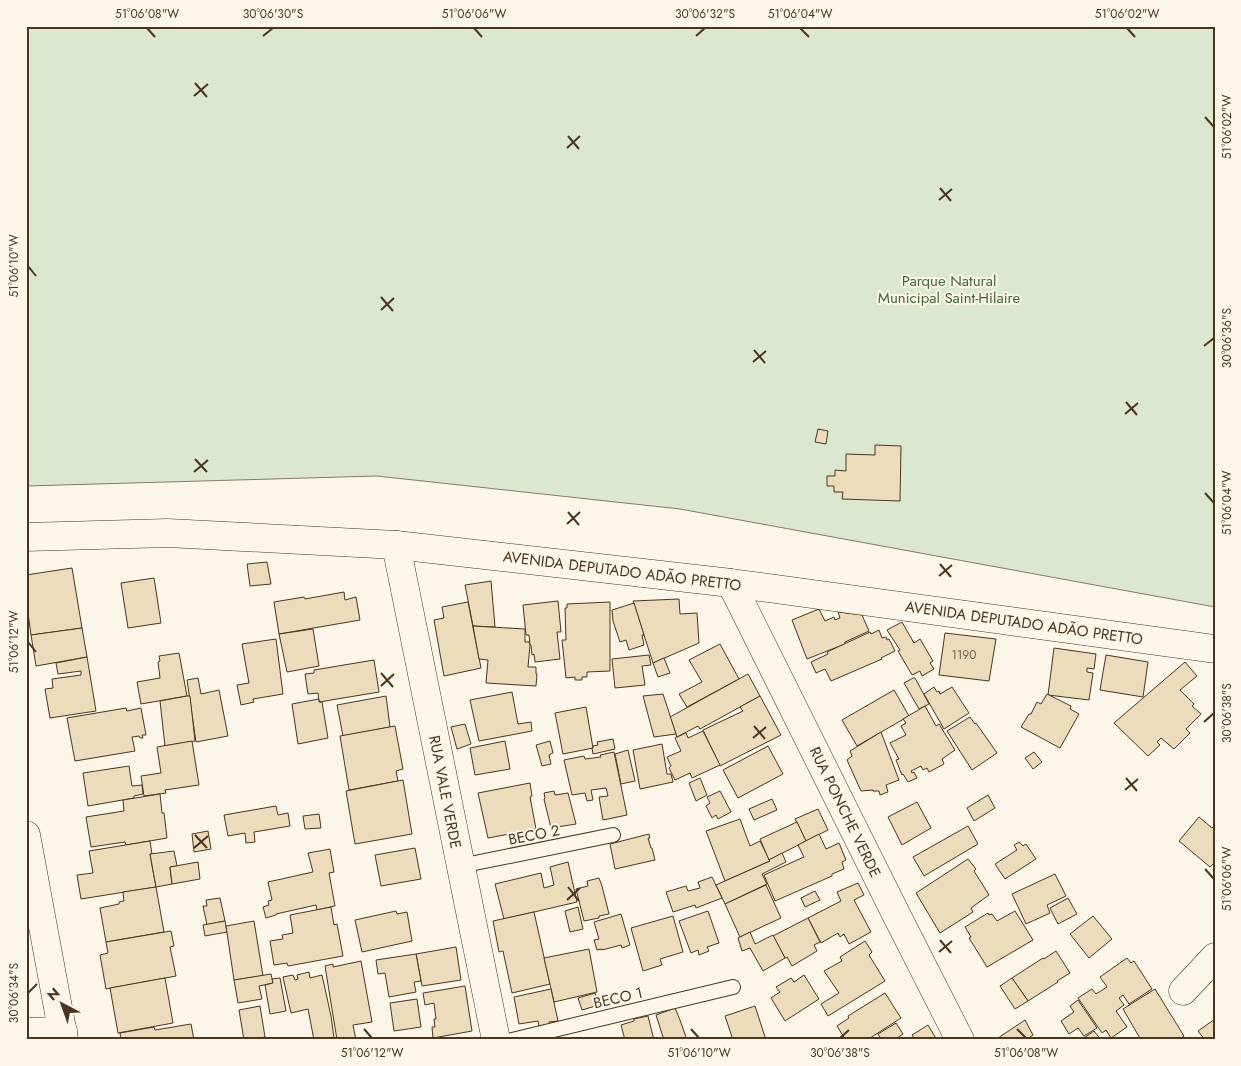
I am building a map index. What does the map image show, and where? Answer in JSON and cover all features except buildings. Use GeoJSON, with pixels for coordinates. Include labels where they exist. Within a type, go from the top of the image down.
{"type":"FeatureCollection","features":[{"type":"Feature","properties":{"kind":"street","name":"AVENIDA DEPUTADO ADÃO PRETTO"},"geometry":{"type":"LineString","coordinates":[[26,537],[168,533],[396,545],[731,583],[1215,649]]}},
{"type":"Feature","properties":{"kind":"street","name":"RUA VALE VERDE"},"geometry":{"type":"LineString","coordinates":[[396,545],[496,1040]]}},
{"type":"Feature","properties":{"kind":"street","name":"RUA PONCHE VERDE"},"geometry":{"type":"LineString","coordinates":[[731,583],[896,916],[960,1040]]}},
{"type":"Feature","properties":{"kind":"street"},"geometry":{"type":"LineString","coordinates":[[26,835],[63,1035],[26,1032]]}},
{"type":"Feature","properties":{"kind":"street"},"geometry":{"type":"LineString","coordinates":[[1183,991],[1215,957]]}},
{"type":"Feature","properties":{"kind":"lane","name":"BECO 2"},"geometry":{"type":"LineString","coordinates":[[460,866],[613,836]]}},
{"type":"Feature","properties":{"kind":"lane","name":"BECO 1"},"geometry":{"type":"LineString","coordinates":[[512,1040],[733,987]]}},
{"type":"Feature","properties":{"kind":"green space","name":"Parque Natural Municipal Saint-Hilaire"},"geometry":{"type":"Polygon","coordinates":[[[26,26],[1215,26],[1215,607],[680,509],[377,476],[26,486],[26,26]]]}}]}
